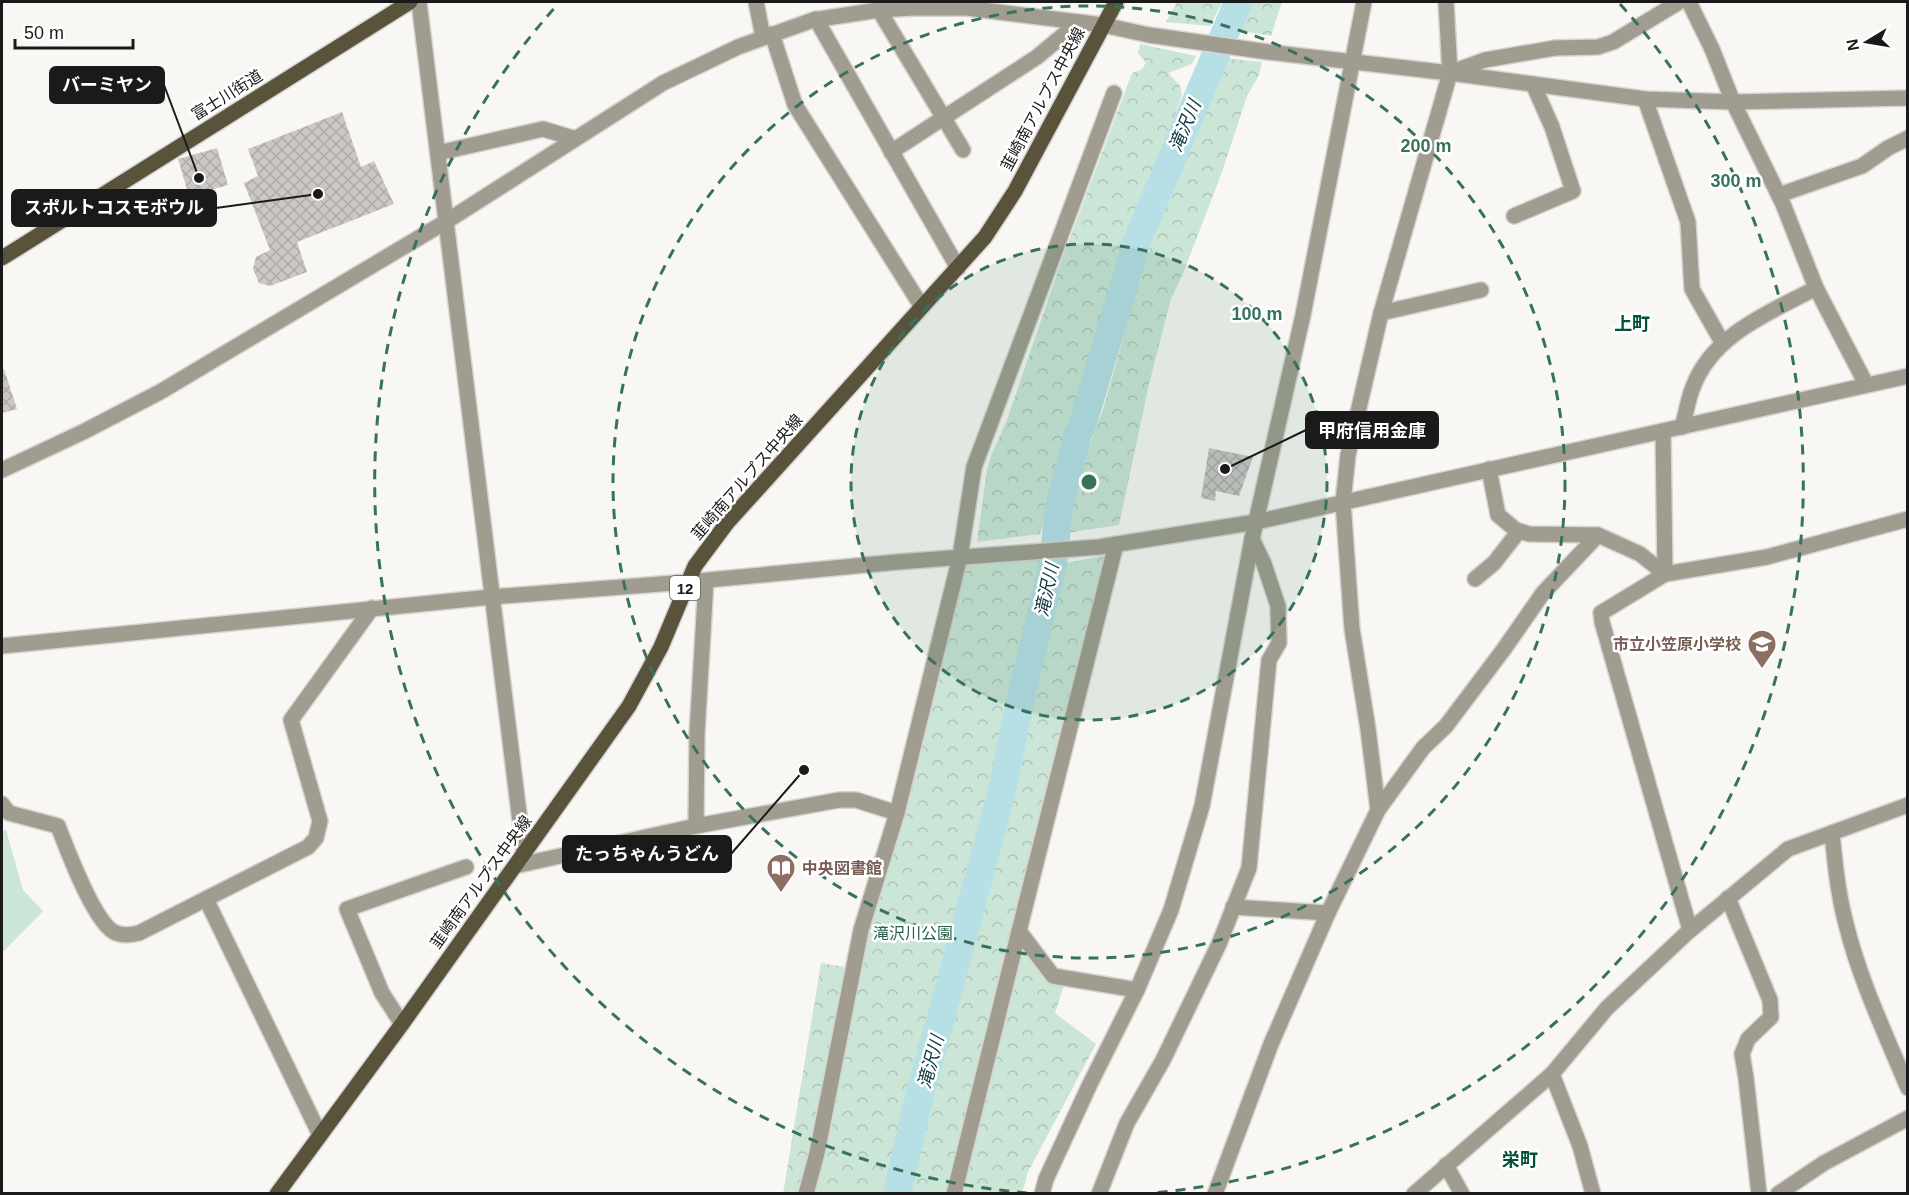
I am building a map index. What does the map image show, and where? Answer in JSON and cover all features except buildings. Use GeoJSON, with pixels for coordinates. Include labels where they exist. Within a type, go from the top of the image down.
{"type":"FeatureCollection","features":[{"type":"Feature","properties":{"kind":"main road","name":"富士川街道"},"geometry":{"type":"LineString","coordinates":[[2,258],[410,2]]}},
{"type":"Feature","properties":{"kind":"main road","name":"韮崎南アルプス中央線"},"geometry":{"type":"LineString","coordinates":[[277,1194],[402,1024],[629,705],[661,646],[695,566],[728,523],[985,237],[1015,191],[1116,2]]}},
{"type":"Feature","properties":{"kind":"street"},"geometry":{"type":"LineString","coordinates":[[419,2],[491,597],[519,860],[839,800],[856,801],[897,813]]}},
{"type":"Feature","properties":{"kind":"street"},"geometry":{"type":"LineString","coordinates":[[756,2],[795,105],[922,307]]}},
{"type":"Feature","properties":{"kind":"street"},"geometry":{"type":"LineString","coordinates":[[1042,1194],[1046,1179],[1137,990],[1171,910],[1202,806],[1252,538],[1303,315],[1364,2]]}},
{"type":"Feature","properties":{"kind":"street"},"geometry":{"type":"LineString","coordinates":[[1378,810],[1352,629],[1343,502],[1348,455],[1381,313],[1450,72],[1446,2]]}},
{"type":"Feature","properties":{"kind":"street"},"geometry":{"type":"LineString","coordinates":[[1450,72],[1485,60],[1555,48],[1598,47],[1612,42],[1679,2]]}},
{"type":"Feature","properties":{"kind":"street"},"geometry":{"type":"LineString","coordinates":[[1689,2],[1712,49],[1733,102],[1779,195],[1816,288],[1866,384]]}},
{"type":"Feature","properties":{"kind":"street"},"geometry":{"type":"LineString","coordinates":[[2,470],[160,392],[447,221],[663,82],[738,47],[816,19],[879,10],[966,8],[1103,25],[1149,35],[1268,52],[1450,72],[1645,99],[1733,102],[1908,98]]}},
{"type":"Feature","properties":{"kind":"street"},"geometry":{"type":"LineString","coordinates":[[879,10],[963,150]]}},
{"type":"Feature","properties":{"kind":"street"},"geometry":{"type":"LineString","coordinates":[[816,19],[958,268]]}},
{"type":"Feature","properties":{"kind":"street"},"geometry":{"type":"LineString","coordinates":[[891,152],[1037,57],[1079,22]]}},
{"type":"Feature","properties":{"kind":"street"},"geometry":{"type":"LineString","coordinates":[[1514,216],[1573,191],[1552,127],[1533,84]]}},
{"type":"Feature","properties":{"kind":"street"},"geometry":{"type":"LineString","coordinates":[[806,1194],[817,1153],[861,930],[897,813],[960,557],[974,467],[1114,93]]}},
{"type":"Feature","properties":{"kind":"street"},"geometry":{"type":"LineString","coordinates":[[1645,99],[1688,222],[1692,289],[1722,342]]}},
{"type":"Feature","properties":{"kind":"street"},"geometry":{"type":"LineString","coordinates":[[438,153],[543,129],[573,138]]}},
{"type":"Feature","properties":{"kind":"street"},"geometry":{"type":"LineString","coordinates":[[1779,195],[1862,165],[1908,138]]}},
{"type":"Feature","properties":{"kind":"street"},"geometry":{"type":"LineString","coordinates":[[1683,427],[1693,386],[1704,364],[1722,342],[1740,329],[1816,288]]}},
{"type":"Feature","properties":{"kind":"street"},"geometry":{"type":"LineString","coordinates":[[1381,313],[1481,290]]}},
{"type":"Feature","properties":{"kind":"street"},"geometry":{"type":"LineString","coordinates":[[2,646],[491,597],[1099,547],[1256,522],[1908,376]]}},
{"type":"Feature","properties":{"kind":"street"},"geometry":{"type":"LineString","coordinates":[[1663,431],[1665,574]]}},
{"type":"Feature","properties":{"kind":"street"},"geometry":{"type":"LineString","coordinates":[[1489,469],[1498,515],[1519,531],[1528,534],[1598,536],[1640,554],[1665,574]]}},
{"type":"Feature","properties":{"kind":"street"},"geometry":{"type":"LineString","coordinates":[[1690,930],[1601,613],[1665,574],[1767,557],[1908,519]]}},
{"type":"Feature","properties":{"kind":"street"},"geometry":{"type":"LineString","coordinates":[[1475,579],[1494,563],[1519,531]]}},
{"type":"Feature","properties":{"kind":"street"},"geometry":{"type":"LineString","coordinates":[[1215,1194],[1271,1044],[1328,913],[1378,810],[1423,748],[1446,726],[1483,678],[1543,593],[1598,536]]}},
{"type":"Feature","properties":{"kind":"street"},"geometry":{"type":"LineString","coordinates":[[1100,1194],[1127,1123],[1163,1060],[1219,944],[1249,868],[1269,660],[1279,643],[1278,606],[1264,564],[1252,538]]}},
{"type":"Feature","properties":{"kind":"street"},"geometry":{"type":"LineString","coordinates":[[954,1194],[1116,544]]}},
{"type":"Feature","properties":{"kind":"street"},"geometry":{"type":"LineString","coordinates":[[696,826],[697,734],[706,581]]}},
{"type":"Feature","properties":{"kind":"street"},"geometry":{"type":"LineString","coordinates":[[2,804],[9,813],[58,826],[78,876],[102,920],[114,933],[126,936],[139,933],[308,847],[316,838],[320,821],[291,720],[372,609]]}},
{"type":"Feature","properties":{"kind":"street"},"geometry":{"type":"LineString","coordinates":[[1414,1194],[1552,1074],[1607,1008],[1690,930],[1788,849],[1908,805]]}},
{"type":"Feature","properties":{"kind":"street"},"geometry":{"type":"LineString","coordinates":[[1832,833],[1836,879],[1846,925],[1862,975],[1908,1088]]}},
{"type":"Feature","properties":{"kind":"street"},"geometry":{"type":"LineString","coordinates":[[402,1024],[382,993],[346,909],[465,867]]}},
{"type":"Feature","properties":{"kind":"street"},"geometry":{"type":"LineString","coordinates":[[1728,898],[1770,1000],[1772,1017],[1748,1039],[1742,1054],[1759,1194]]}},
{"type":"Feature","properties":{"kind":"street"},"geometry":{"type":"LineString","coordinates":[[206,899],[321,1135]]}},
{"type":"Feature","properties":{"kind":"street"},"geometry":{"type":"LineString","coordinates":[[1233,907],[1328,913]]}},
{"type":"Feature","properties":{"kind":"street"},"geometry":{"type":"LineString","coordinates":[[1019,931],[1053,976],[1137,990]]}},
{"type":"Feature","properties":{"kind":"street"},"geometry":{"type":"LineString","coordinates":[[1552,1074],[1580,1146],[1593,1194]]}},
{"type":"Feature","properties":{"kind":"street"},"geometry":{"type":"LineString","coordinates":[[1778,1194],[1824,1163],[1908,1118]]}},
{"type":"Feature","properties":{"kind":"street"},"geometry":{"type":"LineString","coordinates":[[1446,1165],[1462,1194]]}},
{"type":"Feature","properties":{"kind":"green space"},"geometry":{"type":"Polygon","coordinates":[[[1177,2],[1222,2],[1210,26],[1166,22],[1177,2]]]}},
{"type":"Feature","properties":{"kind":"green space"},"geometry":{"type":"Polygon","coordinates":[[[1246,2],[1282,2],[1271,36],[1236,30],[1246,2]]]}},
{"type":"Feature","properties":{"kind":"green space"},"geometry":{"type":"Polygon","coordinates":[[[1140,44],[1196,56],[1192,64],[1168,73],[1180,86],[1182,95],[1138,208],[1109,295],[1061,465],[1052,481],[1054,491],[1040,534],[977,542],[991,456],[1007,420],[1062,259],[1132,73],[1141,70],[1146,63],[1138,53],[1140,44]]]}},
{"type":"Feature","properties":{"kind":"green space"},"geometry":{"type":"Polygon","coordinates":[[[1223,58],[1262,62],[1259,75],[1247,96],[1222,172],[1184,271],[1171,299],[1149,384],[1119,525],[1067,533],[1080,472],[1104,407],[1142,269],[1165,202],[1223,58]]]}},
{"type":"Feature","properties":{"kind":"green space","name":"滝沢川公園"},"geometry":{"type":"Polygon","coordinates":[[[1057,550],[993,824],[923,1084],[897,1193],[806,1194],[860,938],[960,557],[1057,550]]]}},
{"type":"Feature","properties":{"kind":"green space","name":"滝沢川公園"},"geometry":{"type":"Polygon","coordinates":[[[1107,555],[1015,933],[1065,982],[1055,1013],[1096,1044],[1028,1172],[1022,1193],[906,1194],[978,897],[988,897],[985,877],[1061,564],[1107,555]]]}},
{"type":"Feature","properties":{"kind":"green space"},"geometry":{"type":"Polygon","coordinates":[[[6,830],[23,890],[43,911],[2,953],[2,832],[6,830]]]}},
{"type":"Feature","properties":{"kind":"green space","name":"滝沢川公園"},"geometry":{"type":"Polygon","coordinates":[[[821,963],[850,968],[802,1193],[783,1194],[821,963]]]}},
{"type":"Feature","properties":{"kind":"waterway","name":"滝沢川"},"geometry":{"type":"LineString","coordinates":[[897,1194],[918,1102],[1000,799],[1022,693],[1053,564],[1059,507],[1078,434],[1137,241],[1238,2]]}},
{"type":"Feature","properties":{"kind":"place","name":"バーミヤン"},"geometry":{"type":"Point","coordinates":[199,178]}},
{"type":"Feature","properties":{"kind":"place","name":"スポルトコスモボウル"},"geometry":{"type":"Point","coordinates":[318,194]}},
{"type":"Feature","properties":{"kind":"place","name":"甲府信用金庫"},"geometry":{"type":"Point","coordinates":[1225,469]}},
{"type":"Feature","properties":{"kind":"place","name":"市立小笠原小学校"},"geometry":{"type":"Point","coordinates":[1762,670]}},
{"type":"Feature","properties":{"kind":"place","name":"たっちゃんうどん"},"geometry":{"type":"Point","coordinates":[804,770]}},
{"type":"Feature","properties":{"kind":"place","name":"中央図書館"},"geometry":{"type":"Point","coordinates":[781,894]}},
{"type":"Feature","properties":{"kind":"district","name":"上町"},"geometry":{"type":"Point","coordinates":[1632,324]}},
{"type":"Feature","properties":{"kind":"district","name":"栄町"},"geometry":{"type":"Point","coordinates":[1520,1160]}}]}
